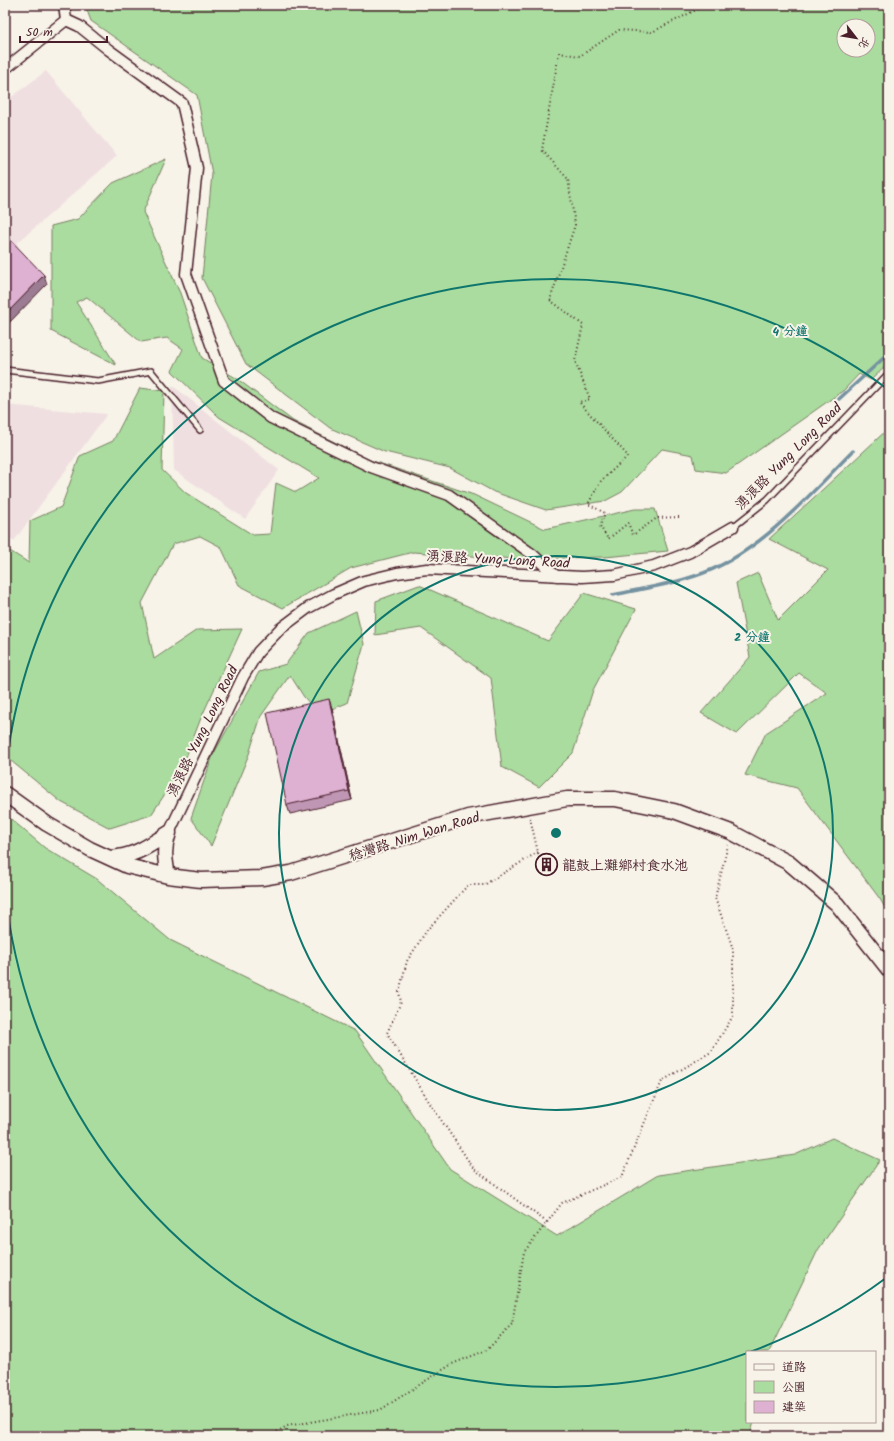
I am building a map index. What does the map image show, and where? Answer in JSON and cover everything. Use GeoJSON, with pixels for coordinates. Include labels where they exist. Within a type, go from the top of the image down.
{"type":"FeatureCollection","features":[{"type":"Feature","properties":{"kind":"street"},"geometry":{"type":"LineString","coordinates":[[64,5],[66,20]]}},
{"type":"Feature","properties":{"kind":"street"},"geometry":{"type":"LineString","coordinates":[[5,69],[66,20]]}},
{"type":"Feature","properties":{"kind":"street"},"geometry":{"type":"LineString","coordinates":[[66,20],[78,26],[182,103],[197,168],[186,274],[224,381],[272,418],[371,467],[449,495],[532,554],[556,576]]}},
{"type":"Feature","properties":{"kind":"street","name":"湧浪路 Yung Long Road"},"geometry":{"type":"LineString","coordinates":[[169,833],[247,671],[258,652],[280,629],[308,608],[364,580],[427,569],[582,577],[614,575],[654,566],[690,552],[734,527]]}},
{"type":"Feature","properties":{"kind":"street","name":"稔灣路 Nim Wan Road"},"geometry":{"type":"LineString","coordinates":[[5,794],[47,824],[108,858],[127,866],[168,876],[200,880],[232,880],[290,873],[468,817],[567,799],[615,799],[674,811],[731,832],[789,863],[837,904],[888,966]]}},
{"type":"Feature","properties":{"kind":"street"},"geometry":{"type":"LineString","coordinates":[[108,858],[126,857],[138,852],[169,833]]}},
{"type":"Feature","properties":{"kind":"street"},"geometry":{"type":"LineString","coordinates":[[168,876],[164,855],[165,843],[169,833]]}},
{"type":"Feature","properties":{"kind":"lane"},"geometry":{"type":"LineString","coordinates":[[5,370],[98,381],[151,371],[200,430]]}},
{"type":"Feature","properties":{"kind":"lane","name":"湧浪路 Yung Long Road"},"geometry":{"type":"LineString","coordinates":[[734,527],[767,500],[790,478],[889,373]]}},
{"type":"Feature","properties":{"kind":"path"},"geometry":{"type":"LineString","coordinates":[[679,517],[656,518],[633,535],[628,523],[608,539],[600,526],[605,513],[588,504],[601,481],[628,456],[579,402],[590,399],[575,361],[583,325],[550,300],[575,225],[568,179],[542,150],[559,53],[580,56],[619,30],[652,32],[706,5]]}},
{"type":"Feature","properties":{"kind":"path"},"geometry":{"type":"LineString","coordinates":[[530,817],[540,861]]}},
{"type":"Feature","properties":{"kind":"path"},"geometry":{"type":"LineString","coordinates":[[270,1436],[286,1426],[380,1410],[452,1364],[487,1350],[512,1324],[524,1252],[562,1203],[622,1177],[662,1081],[711,1052],[732,1016],[733,949],[715,898],[731,832]]}},
{"type":"Feature","properties":{"kind":"path"},"geometry":{"type":"LineString","coordinates":[[538,852],[484,885],[468,885],[427,930],[407,962],[399,992],[402,1002],[387,1033],[431,1105],[474,1169],[548,1223]]}},
{"type":"Feature","properties":{"kind":"shaded area"},"geometry":{"type":"Polygon","coordinates":[[[46,71],[117,156],[17,243],[32,299],[5,324],[5,102],[46,71]]]}},
{"type":"Feature","properties":{"kind":"shaded area"},"geometry":{"type":"Polygon","coordinates":[[[172,385],[279,470],[245,519],[174,470],[172,385]]]}},
{"type":"Feature","properties":{"kind":"shaded area"},"geometry":{"type":"Polygon","coordinates":[[[5,405],[107,414],[14,541],[5,535],[5,405]]]}},
{"type":"Feature","properties":{"kind":"green space"},"geometry":{"type":"Polygon","coordinates":[[[85,5],[889,5],[889,363],[871,380],[859,374],[844,390],[726,473],[696,469],[693,455],[662,449],[622,492],[605,501],[546,510],[494,492],[450,468],[385,452],[330,428],[246,364],[202,278],[212,174],[197,95],[91,21],[85,5]]]}},
{"type":"Feature","properties":{"kind":"green space"},"geometry":{"type":"Polygon","coordinates":[[[166,159],[143,212],[180,293],[202,358],[236,378],[293,421],[370,460],[474,495],[545,529],[635,509],[655,509],[668,551],[605,557],[516,559],[413,552],[351,568],[283,608],[239,585],[221,547],[200,536],[173,544],[142,603],[154,659],[197,630],[242,629],[201,718],[181,770],[151,815],[110,828],[61,802],[5,756],[5,548],[29,563],[30,521],[61,507],[80,456],[113,441],[140,388],[164,391],[162,470],[186,493],[253,535],[270,534],[276,483],[296,492],[319,478],[219,417],[172,371],[183,349],[167,338],[141,342],[87,297],[76,302],[116,365],[51,331],[51,226],[78,219],[113,183],[166,159]]]}},
{"type":"Feature","properties":{"kind":"green space"},"geometry":{"type":"Polygon","coordinates":[[[889,428],[889,915],[880,899],[797,788],[745,775],[766,733],[827,693],[799,673],[737,734],[701,713],[750,657],[736,583],[758,573],[778,620],[828,570],[769,539],[889,428]]]}},
{"type":"Feature","properties":{"kind":"green space"},"geometry":{"type":"Polygon","coordinates":[[[419,585],[548,641],[584,593],[636,609],[593,690],[573,753],[539,787],[502,767],[491,678],[421,628],[375,635],[376,601],[419,585]]]}},
{"type":"Feature","properties":{"kind":"green space"},"geometry":{"type":"Polygon","coordinates":[[[356,611],[364,644],[347,703],[319,714],[304,697],[290,675],[261,716],[249,754],[211,846],[191,818],[213,755],[259,672],[286,664],[309,633],[356,611]]]}},
{"type":"Feature","properties":{"kind":"green space"},"geometry":{"type":"Polygon","coordinates":[[[5,814],[45,848],[97,879],[170,940],[355,1031],[450,1169],[557,1236],[658,1175],[795,1155],[832,1138],[880,1160],[818,1250],[769,1351],[746,1351],[746,1423],[754,1423],[750,1436],[5,1435],[5,814]]]}},
{"type":"Feature","properties":{"kind":"building"},"geometry":{"type":"Polygon","coordinates":[[[5,234],[44,275],[5,315],[5,234]]]}},
{"type":"Feature","properties":{"kind":"building"},"geometry":{"type":"Polygon","coordinates":[[[329,699],[349,791],[287,805],[267,713],[329,699]]]}},
{"type":"Feature","properties":{"kind":"waterway"},"geometry":{"type":"LineString","coordinates":[[839,399],[889,353]]}},
{"type":"Feature","properties":{"kind":"waterway"},"geometry":{"type":"LineString","coordinates":[[613,595],[695,576],[718,567],[740,554],[761,540],[781,523],[853,451]]}},
{"type":"Feature","properties":{"kind":"place","name":"龍鼓上灘鄉村食水池"},"geometry":{"type":"Point","coordinates":[546,865]}}]}
